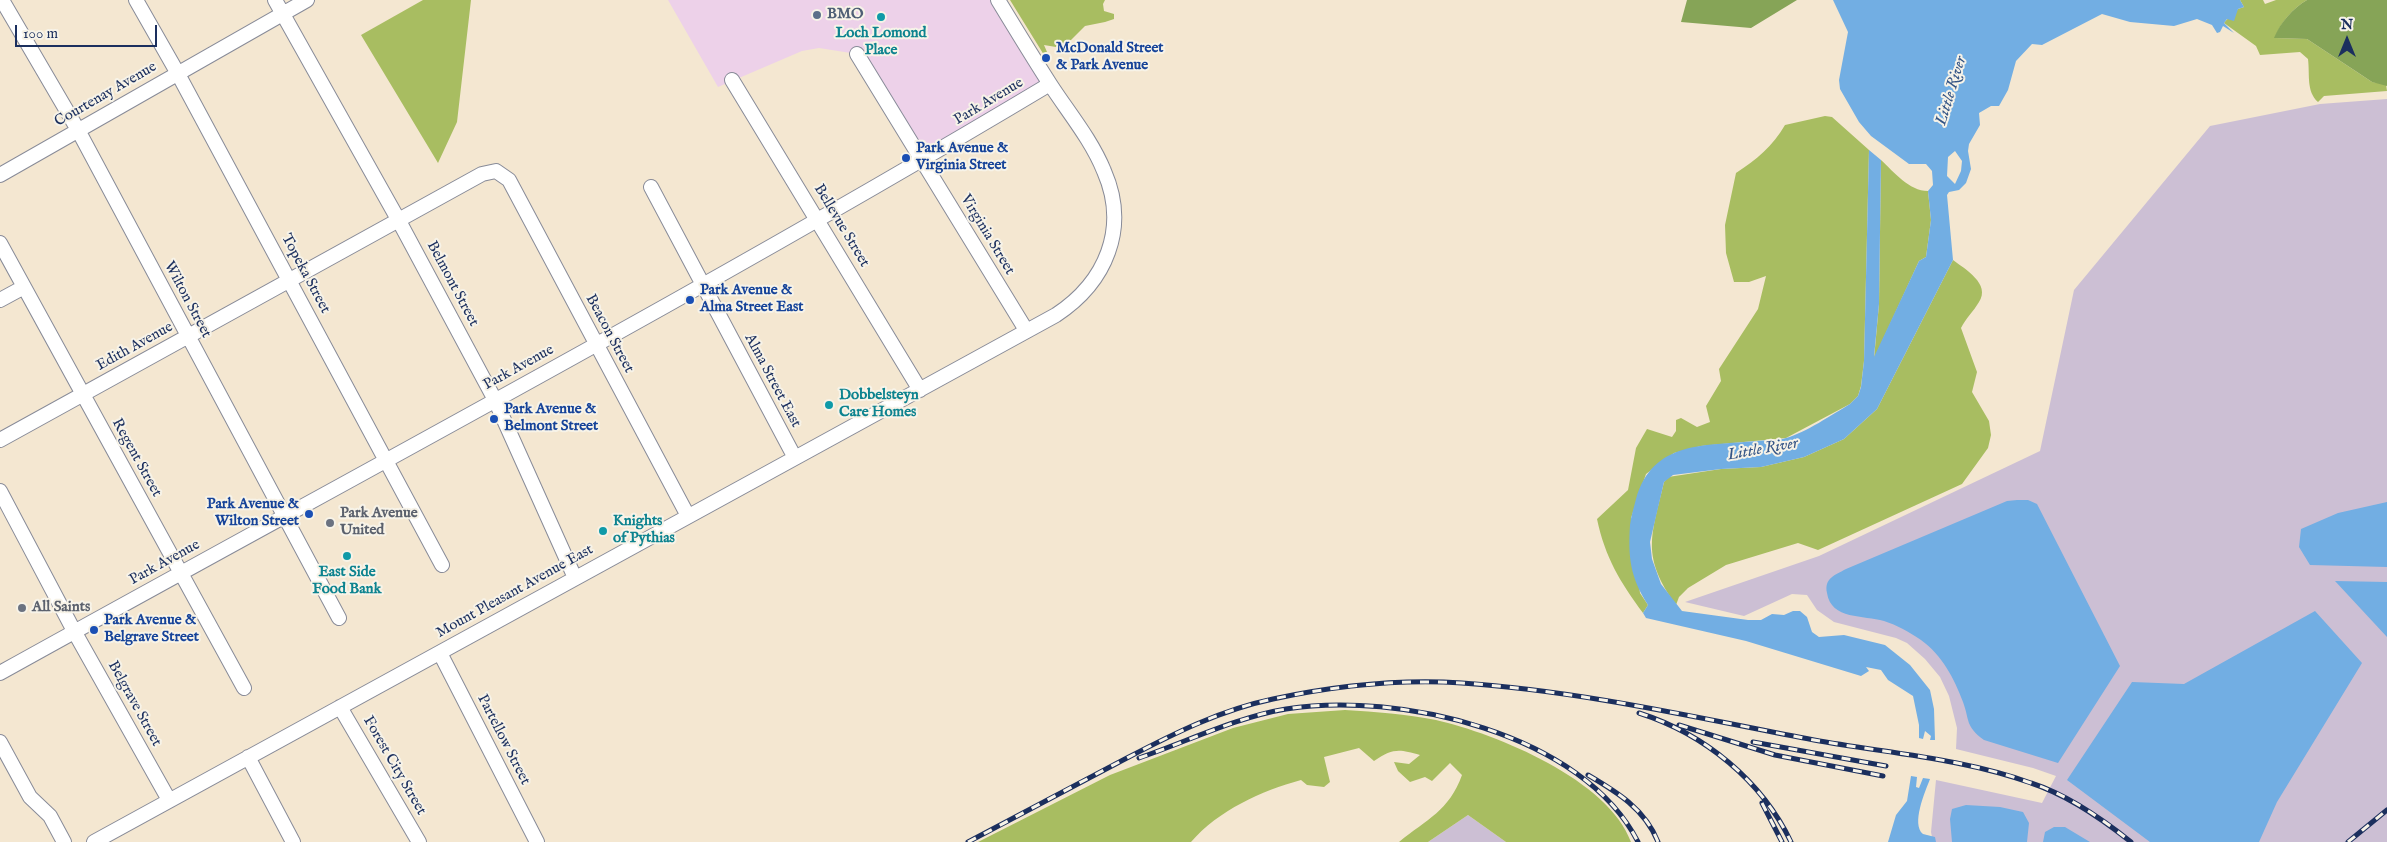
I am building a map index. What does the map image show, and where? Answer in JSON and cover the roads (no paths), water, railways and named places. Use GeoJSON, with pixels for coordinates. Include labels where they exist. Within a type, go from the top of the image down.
{"type":"FeatureCollection","features":[{"type":"Feature","properties":{"kind":"street","name":"Wilton Street"},"geometry":{"type":"LineString","coordinates":[[2,0],[78,130],[339,618]]}},
{"type":"Feature","properties":{"kind":"street","name":"Topeka Street"},"geometry":{"type":"LineString","coordinates":[[136,0],[177,72],[442,564]]}},
{"type":"Feature","properties":{"kind":"street","name":"Belmont Street"},"geometry":{"type":"LineString","coordinates":[[275,0],[399,221],[495,400],[575,578]]}},
{"type":"Feature","properties":{"kind":"street","name":"Courtenay Avenue"},"geometry":{"type":"LineString","coordinates":[[0,175],[177,72],[307,0]]}},
{"type":"Feature","properties":{"kind":"street","name":"Mount Pleasant Avenue East"},"geometry":{"type":"LineString","coordinates":[[94,842],[1056,315],[1083,295],[1099,272],[1111,244],[1114,211],[1108,183],[1104,170],[1089,143],[998,0]]}},
{"type":"Feature","properties":{"kind":"street","name":"Virginia Street"},"geometry":{"type":"LineString","coordinates":[[857,54],[1026,330]]}},
{"type":"Feature","properties":{"kind":"street","name":"Bellevue Street"},"geometry":{"type":"LineString","coordinates":[[732,80],[819,220],[920,390]]}},
{"type":"Feature","properties":{"kind":"street","name":"Park Avenue"},"geometry":{"type":"LineString","coordinates":[[0,672],[286,517],[819,220],[1050,84]]}},
{"type":"Feature","properties":{"kind":"street","name":"Edith Avenue"},"geometry":{"type":"LineString","coordinates":[[0,440],[482,174],[496,171]]}},
{"type":"Feature","properties":{"kind":"street","name":"Beacon Street"},"geometry":{"type":"LineString","coordinates":[[496,171],[509,180],[688,516]]}},
{"type":"Feature","properties":{"kind":"street","name":"Alma Street East"},"geometry":{"type":"LineString","coordinates":[[651,187],[795,458]]}},
{"type":"Feature","properties":{"kind":"street","name":"Regent Street"},"geometry":{"type":"LineString","coordinates":[[0,243],[244,688]]}},
{"type":"Feature","properties":{"kind":"street"},"geometry":{"type":"LineString","coordinates":[[0,300],[24,287]]}},
{"type":"Feature","properties":{"kind":"street","name":"Belgrave Street"},"geometry":{"type":"LineString","coordinates":[[0,491],[74,631],[169,800]]}},
{"type":"Feature","properties":{"kind":"street","name":"Partellow Street"},"geometry":{"type":"LineString","coordinates":[[440,653],[537,842]]}},
{"type":"Feature","properties":{"kind":"street","name":"Forest City Street"},"geometry":{"type":"LineString","coordinates":[[340,707],[419,842]]}},
{"type":"Feature","properties":{"kind":"street"},"geometry":{"type":"LineString","coordinates":[[0,742],[30,797],[50,816],[64,842]]}},
{"type":"Feature","properties":{"kind":"street"},"geometry":{"type":"LineString","coordinates":[[248,757],[293,842]]}},
{"type":"Feature","properties":{"kind":"water","name":"Little River"},"geometry":{"type":"Polygon","coordinates":[[[1833,0],[2240,0],[2244,7],[2238,9],[2234,21],[2227,19],[2224,23],[2234,33],[2223,26],[2220,32],[2217,33],[2212,25],[2197,19],[2174,26],[2130,22],[2102,14],[2042,45],[2032,44],[2016,61],[2008,90],[1999,106],[1991,106],[1979,113],[1980,125],[1969,144],[1968,151],[1971,169],[1966,183],[1959,190],[1949,192],[1947,195],[1953,260],[1877,409],[1844,439],[1804,457],[1761,467],[1721,469],[1673,475],[1664,482],[1650,542],[1652,559],[1661,584],[1682,611],[1761,620],[1772,614],[1784,615],[1793,611],[1800,611],[1807,617],[1812,632],[1819,637],[1844,635],[1885,645],[1910,665],[1930,690],[1934,709],[1935,740],[1930,740],[1931,736],[1925,731],[1923,739],[1919,738],[1919,725],[1913,696],[1888,680],[1881,670],[1866,667],[1869,671],[1861,676],[1746,641],[1646,618],[1643,613],[1648,605],[1637,585],[1630,557],[1630,525],[1636,499],[1644,480],[1655,466],[1668,456],[1700,446],[1775,440],[1794,436],[1850,404],[1858,396],[1864,361],[1869,150],[1881,160],[1879,304],[1874,357],[1919,261],[1926,257],[1931,220],[1928,191],[1933,185],[1932,171],[1926,164],[1909,164],[1871,136],[1859,122],[1840,89],[1839,80],[1848,32],[1833,0]],[[1955,151],[1948,157],[1947,176],[1955,184],[1961,171],[1962,161],[1955,151]]]}},
{"type":"Feature","properties":{"kind":"water"},"geometry":{"type":"Polygon","coordinates":[[[2028,500],[2037,504],[2120,666],[2058,763],[1984,740],[1974,731],[1969,723],[1956,684],[1941,660],[1928,646],[1921,640],[1889,623],[1842,612],[1830,602],[1827,593],[1829,580],[1846,569],[2007,501],[2028,500]]]}},
{"type":"Feature","properties":{"kind":"water"},"geometry":{"type":"Polygon","coordinates":[[[2387,502],[2387,567],[2310,565],[2299,547],[2301,529],[2338,513],[2387,502]]]}},
{"type":"Feature","properties":{"kind":"water"},"geometry":{"type":"Polygon","coordinates":[[[2335,581],[2387,582],[2387,637],[2335,581]]]}},
{"type":"Feature","properties":{"kind":"water"},"geometry":{"type":"Polygon","coordinates":[[[2315,611],[2362,663],[2277,802],[2259,842],[2150,842],[2067,780],[2132,682],[2184,684],[2315,611]]]}},
{"type":"Feature","properties":{"kind":"water"},"geometry":{"type":"Polygon","coordinates":[[[1911,776],[1917,777],[1916,787],[1919,788],[1923,778],[1930,779],[1920,808],[1918,823],[1923,834],[1935,837],[1936,842],[1888,842],[1896,815],[1907,801],[1911,776]]]}},
{"type":"Feature","properties":{"kind":"water"},"geometry":{"type":"Polygon","coordinates":[[[1966,805],[2000,807],[2023,812],[2029,823],[2027,842],[1952,842],[1950,819],[1952,809],[1966,805]]]}},
{"type":"Feature","properties":{"kind":"water"},"geometry":{"type":"Polygon","coordinates":[[[2054,827],[2065,827],[2090,842],[2043,842],[2045,832],[2054,827]]]}},
{"type":"Feature","properties":{"kind":"railway"},"geometry":{"type":"LineString","coordinates":[[968,842],[1105,769],[1216,716],[1253,704],[1320,690],[1415,682],[1462,683],[1551,692],[1978,768],[2031,783],[2058,794],[2096,816],[2131,842]]}},
{"type":"Feature","properties":{"kind":"railway"},"geometry":{"type":"LineString","coordinates":[[1139,758],[1230,724],[1286,709],[1331,705],[1381,707],[1432,714],[1483,728],[1532,747],[1576,773],[1612,804],[1638,842]]}},
{"type":"Feature","properties":{"kind":"railway"},"geometry":{"type":"LineString","coordinates":[[1639,713],[1687,733],[1729,762],[1764,799],[1779,820],[1791,842]]}},
{"type":"Feature","properties":{"kind":"railway"},"geometry":{"type":"LineString","coordinates":[[1679,725],[1775,755],[1883,776]]}},
{"type":"Feature","properties":{"kind":"railway"},"geometry":{"type":"LineString","coordinates":[[1753,742],[1886,766]]}},
{"type":"Feature","properties":{"kind":"railway"},"geometry":{"type":"LineString","coordinates":[[1588,775],[1619,795],[1638,811],[1646,820],[1658,842]]}},
{"type":"Feature","properties":{"kind":"railway"},"geometry":{"type":"LineString","coordinates":[[1762,803],[1782,842]]}},
{"type":"Feature","properties":{"kind":"railway"},"geometry":{"type":"LineString","coordinates":[[2348,842],[2387,810]]}},
{"type":"Feature","properties":{"kind":"place","name":"BMO"},"geometry":{"type":"Point","coordinates":[817,15]}},
{"type":"Feature","properties":{"kind":"place","name":"Loch Lomond Place"},"geometry":{"type":"Point","coordinates":[881,17]}},
{"type":"Feature","properties":{"kind":"place","name":"McDonald Street & Park Avenue"},"geometry":{"type":"Point","coordinates":[1046,58]}},
{"type":"Feature","properties":{"kind":"place","name":"Park Avenue & Virginia Street"},"geometry":{"type":"Point","coordinates":[906,158]}},
{"type":"Feature","properties":{"kind":"place","name":"Park Avenue & Alma Street East"},"geometry":{"type":"Point","coordinates":[690,300]}},
{"type":"Feature","properties":{"kind":"place","name":"Dobbelsteyn Care Homes"},"geometry":{"type":"Point","coordinates":[829,405]}},
{"type":"Feature","properties":{"kind":"place","name":"Park Avenue & Belmont Street"},"geometry":{"type":"Point","coordinates":[494,419]}},
{"type":"Feature","properties":{"kind":"place","name":"Park Avenue & Wilton Street"},"geometry":{"type":"Point","coordinates":[309,514]}},
{"type":"Feature","properties":{"kind":"place","name":"Park Avenue United"},"geometry":{"type":"Point","coordinates":[330,523]}},
{"type":"Feature","properties":{"kind":"place","name":"Knights of Pythias"},"geometry":{"type":"Point","coordinates":[603,531]}},
{"type":"Feature","properties":{"kind":"place","name":"East Side Food Bank"},"geometry":{"type":"Point","coordinates":[347,556]}},
{"type":"Feature","properties":{"kind":"place","name":"All Saints"},"geometry":{"type":"Point","coordinates":[22,608]}},
{"type":"Feature","properties":{"kind":"place","name":"Park Avenue & Belgrave Street"},"geometry":{"type":"Point","coordinates":[94,630]}}]}
